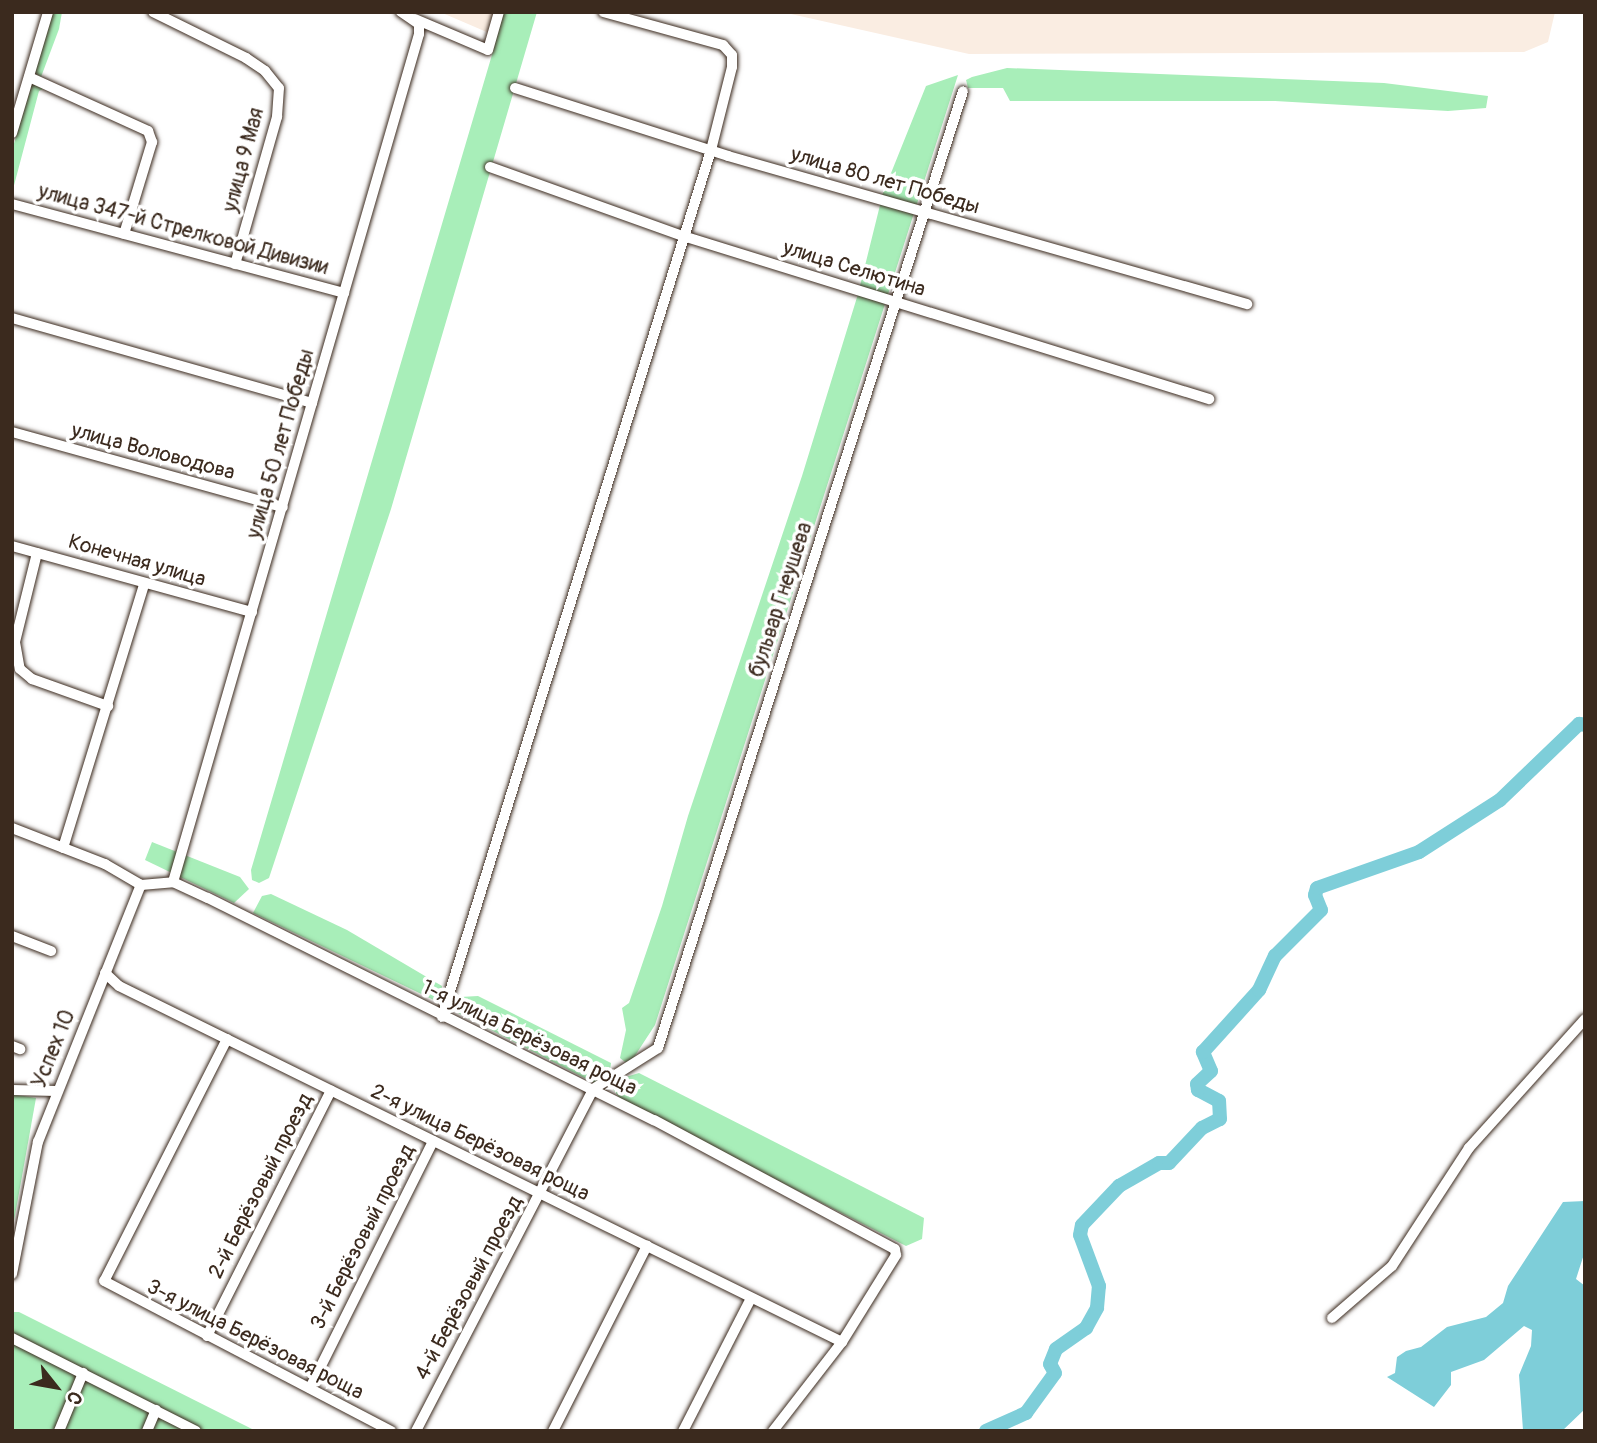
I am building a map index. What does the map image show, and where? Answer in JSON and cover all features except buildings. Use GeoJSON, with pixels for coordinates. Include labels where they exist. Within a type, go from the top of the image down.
{"type":"FeatureCollection","features":[{"type":"Feature","properties":{"kind":"street"},"geometry":{"type":"LineString","coordinates":[[12,133],[48,12]]}},
{"type":"Feature","properties":{"kind":"street","name":"улица 9 Мая"},"geometry":{"type":"LineString","coordinates":[[153,12],[246,58],[265,71],[279,88],[276,117],[235,264]]}},
{"type":"Feature","properties":{"kind":"street"},"geometry":{"type":"LineString","coordinates":[[401,12],[488,50],[499,12]]}},
{"type":"Feature","properties":{"kind":"street"},"geometry":{"type":"LineString","coordinates":[[442,1017],[710,150],[732,67],[729,50],[603,12]]}},
{"type":"Feature","properties":{"kind":"street","name":"улица 50 лет Победы"},"geometry":{"type":"LineString","coordinates":[[173,882],[419,34],[419,24],[412,18]]}},
{"type":"Feature","properties":{"kind":"street"},"geometry":{"type":"LineString","coordinates":[[29,77],[148,131],[152,142],[124,234]]}},
{"type":"Feature","properties":{"kind":"street","name":"улица 80 лет Победы"},"geometry":{"type":"LineString","coordinates":[[515,88],[710,150],[1247,304]]}},
{"type":"Feature","properties":{"kind":"street","name":"бульвар Гнеушева"},"geometry":{"type":"LineString","coordinates":[[593,1089],[658,1048],[963,91]]}},
{"type":"Feature","properties":{"kind":"street","name":"улица Селютина"},"geometry":{"type":"LineString","coordinates":[[490,167],[682,236],[1209,399]]}},
{"type":"Feature","properties":{"kind":"street","name":"улица 347-й Стрелковой Дивизии"},"geometry":{"type":"LineString","coordinates":[[12,204],[344,293]]}},
{"type":"Feature","properties":{"kind":"street"},"geometry":{"type":"LineString","coordinates":[[12,318],[312,403]]}},
{"type":"Feature","properties":{"kind":"street","name":"улица Воловодова"},"geometry":{"type":"LineString","coordinates":[[12,432],[283,507]]}},
{"type":"Feature","properties":{"kind":"street","name":"Конечная улица"},"geometry":{"type":"LineString","coordinates":[[12,546],[144,585],[252,612]]}},
{"type":"Feature","properties":{"kind":"street"},"geometry":{"type":"LineString","coordinates":[[37,553],[15,642],[20,669],[32,679],[108,706]]}},
{"type":"Feature","properties":{"kind":"street"},"geometry":{"type":"LineString","coordinates":[[63,848],[144,585]]}},
{"type":"Feature","properties":{"kind":"street"},"geometry":{"type":"LineString","coordinates":[[12,828],[134,877],[141,885],[173,882]]}},
{"type":"Feature","properties":{"kind":"street","name":"1-я улица Берёзовая роща"},"geometry":{"type":"LineString","coordinates":[[173,882],[442,1017],[593,1089],[895,1249],[896,1255],[842,1342]]}},
{"type":"Feature","properties":{"kind":"street","name":"Успех 10"},"geometry":{"type":"LineString","coordinates":[[12,1274],[38,1142],[141,885]]}},
{"type":"Feature","properties":{"kind":"street"},"geometry":{"type":"LineString","coordinates":[[12,936],[51,951]]}},
{"type":"Feature","properties":{"kind":"street","name":"2-я улица Берёзовая роща"},"geometry":{"type":"LineString","coordinates":[[105,973],[119,986],[842,1342]]}},
{"type":"Feature","properties":{"kind":"street"},"geometry":{"type":"LineString","coordinates":[[1332,1318],[1392,1266],[1469,1149],[1585,1019]]}},
{"type":"Feature","properties":{"kind":"street","name":"3-я улица Берёзовая роща"},"geometry":{"type":"LineString","coordinates":[[227,1039],[104,1281],[391,1431]]}},
{"type":"Feature","properties":{"kind":"street","name":"4-й Берёзовый проезд"},"geometry":{"type":"LineString","coordinates":[[416,1431],[593,1089]]}},
{"type":"Feature","properties":{"kind":"street"},"geometry":{"type":"LineString","coordinates":[[12,1090],[57,1091]]}},
{"type":"Feature","properties":{"kind":"street","name":"2-й Берёзовый проезд"},"geometry":{"type":"LineString","coordinates":[[207,1336],[331,1091]]}},
{"type":"Feature","properties":{"kind":"street","name":"3-й Берёзовый проезд"},"geometry":{"type":"LineString","coordinates":[[310,1388],[433,1141]]}},
{"type":"Feature","properties":{"kind":"street"},"geometry":{"type":"LineString","coordinates":[[553,1431],[647,1246]]}},
{"type":"Feature","properties":{"kind":"street"},"geometry":{"type":"LineString","coordinates":[[683,1431],[751,1298]]}},
{"type":"Feature","properties":{"kind":"street"},"geometry":{"type":"LineString","coordinates":[[12,1338],[196,1431]]}},
{"type":"Feature","properties":{"kind":"street"},"geometry":{"type":"LineString","coordinates":[[773,1431],[842,1342]]}},
{"type":"Feature","properties":{"kind":"street"},"geometry":{"type":"LineString","coordinates":[[59,1431],[83,1373]]}},
{"type":"Feature","properties":{"kind":"street"},"geometry":{"type":"LineString","coordinates":[[147,1431],[156,1410]]}},
{"type":"Feature","properties":{"kind":"shaded area"},"geometry":{"type":"Polygon","coordinates":[[[440,12],[494,12],[489,33],[440,12]]]}},
{"type":"Feature","properties":{"kind":"shaded area"},"geometry":{"type":"Polygon","coordinates":[[[782,12],[1555,12],[1548,42],[1524,52],[969,54],[782,12]]]}},
{"type":"Feature","properties":{"kind":"green space"},"geometry":{"type":"Polygon","coordinates":[[[52,12],[62,12],[59,29],[41,77],[34,72],[52,12]]]}},
{"type":"Feature","properties":{"kind":"green space"},"geometry":{"type":"Polygon","coordinates":[[[500,12],[537,12],[391,509],[269,878],[259,883],[252,880],[251,870],[494,48],[500,12]]]}},
{"type":"Feature","properties":{"kind":"green space"},"geometry":{"type":"Polygon","coordinates":[[[1007,68],[1384,83],[1488,96],[1486,108],[1448,111],[1275,101],[1010,101],[1003,88],[968,88],[966,80],[1007,68]]]}},
{"type":"Feature","properties":{"kind":"green space"},"geometry":{"type":"Polygon","coordinates":[[[958,75],[655,1025],[629,1065],[620,1058],[626,1030],[622,1008],[629,1003],[662,906],[688,816],[802,476],[858,294],[883,193],[926,86],[958,75]]]}},
{"type":"Feature","properties":{"kind":"green space"},"geometry":{"type":"Polygon","coordinates":[[[32,84],[45,88],[39,91],[12,193],[12,150],[32,84]]]}},
{"type":"Feature","properties":{"kind":"green space"},"geometry":{"type":"Polygon","coordinates":[[[152,842],[240,877],[249,889],[234,903],[145,860],[152,842]]]}},
{"type":"Feature","properties":{"kind":"green space"},"geometry":{"type":"Polygon","coordinates":[[[271,894],[347,930],[442,986],[440,1003],[253,913],[262,896],[271,894]]]}},
{"type":"Feature","properties":{"kind":"green space"},"geometry":{"type":"Polygon","coordinates":[[[478,996],[611,1063],[609,1078],[598,1085],[456,1012],[460,997],[478,996]]]}},
{"type":"Feature","properties":{"kind":"green space"},"geometry":{"type":"Polygon","coordinates":[[[639,1073],[924,1218],[922,1239],[906,1246],[622,1101],[612,1088],[619,1079],[639,1073]]]}},
{"type":"Feature","properties":{"kind":"green space"},"geometry":{"type":"Polygon","coordinates":[[[12,1094],[36,1098],[12,1232],[12,1094]]]}},
{"type":"Feature","properties":{"kind":"green space"},"geometry":{"type":"Polygon","coordinates":[[[12,1312],[19,1312],[256,1431],[202,1431],[12,1336],[12,1312]]]}},
{"type":"Feature","properties":{"kind":"green space"},"geometry":{"type":"Polygon","coordinates":[[[12,1340],[188,1431],[12,1431],[12,1340]]]}},
{"type":"Feature","properties":{"kind":"water"},"geometry":{"type":"Polygon","coordinates":[[[1585,1201],[1585,1251],[1576,1279],[1585,1286],[1585,1409],[1562,1431],[1523,1430],[1519,1375],[1531,1346],[1532,1330],[1524,1326],[1484,1360],[1451,1372],[1451,1385],[1434,1407],[1387,1377],[1395,1373],[1397,1357],[1406,1351],[1421,1347],[1447,1327],[1486,1317],[1503,1303],[1508,1286],[1563,1202],[1585,1201]]]}},
{"type":"Feature","properties":{"kind":"waterway"},"geometry":{"type":"LineString","coordinates":[[986,1431],[1026,1413],[1055,1373],[1050,1364],[1056,1349],[1086,1328],[1097,1308],[1099,1286],[1080,1235],[1082,1225],[1119,1186],[1159,1163],[1169,1163],[1202,1128],[1220,1119],[1219,1101],[1198,1090],[1197,1084],[1211,1071],[1203,1052],[1259,990],[1275,956],[1321,910],[1315,895],[1317,888],[1419,852],[1500,800],[1579,724],[1585,725]]}}]}
